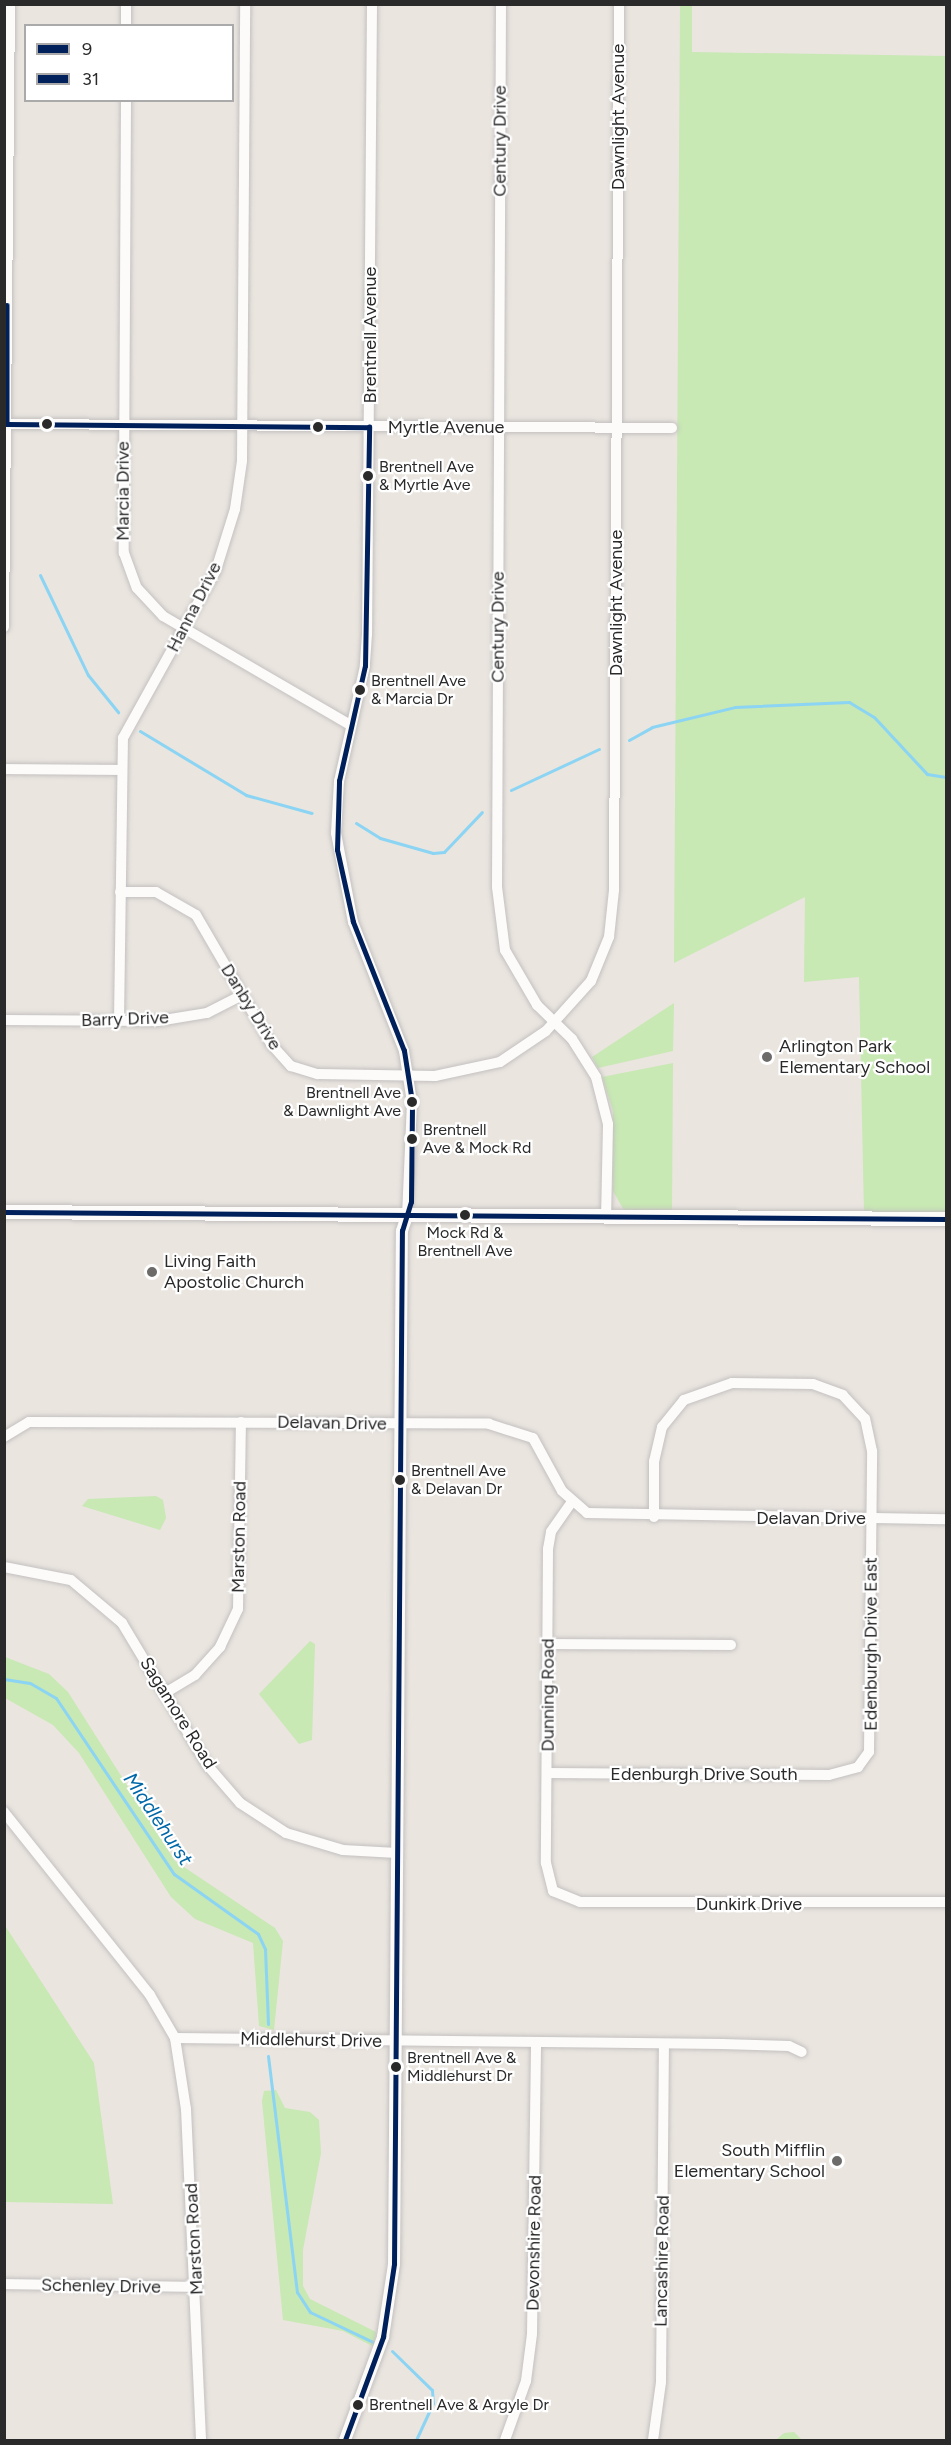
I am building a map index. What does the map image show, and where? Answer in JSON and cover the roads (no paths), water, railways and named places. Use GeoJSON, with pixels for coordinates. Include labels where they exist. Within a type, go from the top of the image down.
{"type":"FeatureCollection","features":[{"type":"Feature","properties":{"kind":"main road"},"geometry":{"type":"LineString","coordinates":[[4,1212],[946,1219]]}},
{"type":"Feature","properties":{"kind":"street"},"geometry":{"type":"LineString","coordinates":[[4,627],[6,184],[10,4]]}},
{"type":"Feature","properties":{"kind":"street"},"geometry":{"type":"LineString","coordinates":[[126,4],[126,24]]}},
{"type":"Feature","properties":{"kind":"street","name":"Hanna Drive"},"geometry":{"type":"LineString","coordinates":[[119,1021],[120,770],[123,738],[185,630],[216,570],[235,509],[243,425],[245,4]]}},
{"type":"Feature","properties":{"kind":"street","name":"Brentnell Avenue"},"geometry":{"type":"LineString","coordinates":[[345,2440],[375,2366],[390,2298],[396,2042],[402,1231],[407,1216],[412,1102],[404,1051],[353,922],[337,850],[339,781],[365,666],[372,4]]}},
{"type":"Feature","properties":{"kind":"street","name":"Century Drive"},"geometry":{"type":"LineString","coordinates":[[501,4],[497,887],[505,950],[537,1005],[555,1022],[596,1077],[608,1124],[606,1218]]}},
{"type":"Feature","properties":{"kind":"street","name":"Dawnlight Avenue"},"geometry":{"type":"LineString","coordinates":[[408,1076],[500,1062],[555,1022],[591,981],[610,926],[617,428],[619,4]]}},
{"type":"Feature","properties":{"kind":"street","name":"Marcia Drive"},"geometry":{"type":"LineString","coordinates":[[126,102],[124,553],[137,588],[163,616],[350,725]]}},
{"type":"Feature","properties":{"kind":"street","name":"Myrtle Avenue"},"geometry":{"type":"LineString","coordinates":[[6,424],[672,428]]}},
{"type":"Feature","properties":{"kind":"street"},"geometry":{"type":"LineString","coordinates":[[4,769],[120,770]]}},
{"type":"Feature","properties":{"kind":"street","name":"Danby Drive"},"geometry":{"type":"LineString","coordinates":[[120,892],[156,891],[178,900],[196,915],[242,995],[291,1066],[318,1074],[408,1076]]}},
{"type":"Feature","properties":{"kind":"street","name":"Barry Drive"},"geometry":{"type":"LineString","coordinates":[[4,1020],[119,1021],[207,1012],[242,995]]}},
{"type":"Feature","properties":{"kind":"street","name":"Edenburgh Drive East"},"geometry":{"type":"LineString","coordinates":[[654,1516],[654,1461],[662,1427],[684,1400],[732,1383],[813,1384],[843,1395],[865,1419],[872,1451],[871,1734],[858,1767]]}},
{"type":"Feature","properties":{"kind":"street","name":"Delavan Drive"},"geometry":{"type":"LineString","coordinates":[[4,1437],[29,1422],[242,1422],[512,1428],[533,1438],[571,1503],[606,1516],[946,1519]]}},
{"type":"Feature","properties":{"kind":"street","name":"Marston Road"},"geometry":{"type":"LineString","coordinates":[[165,1693],[195,1675],[220,1647],[238,1609],[242,1422]]}},
{"type":"Feature","properties":{"kind":"street","name":"Dunning Road"},"geometry":{"type":"LineString","coordinates":[[554,1891],[546,1863],[548,1549],[551,1532],[571,1503]]}},
{"type":"Feature","properties":{"kind":"street","name":"Sagamore Road"},"geometry":{"type":"LineString","coordinates":[[4,1567],[71,1580],[122,1623],[208,1766],[240,1803],[286,1833],[343,1850],[397,1853]]}},
{"type":"Feature","properties":{"kind":"street"},"geometry":{"type":"LineString","coordinates":[[548,1644],[731,1645]]}},
{"type":"Feature","properties":{"kind":"street","name":"Edenburgh Drive South"},"geometry":{"type":"LineString","coordinates":[[547,1773],[829,1775],[858,1767]]}},
{"type":"Feature","properties":{"kind":"street"},"geometry":{"type":"LineString","coordinates":[[4,1812],[150,1995],[175,2038]]}},
{"type":"Feature","properties":{"kind":"street","name":"Dunkirk Drive"},"geometry":{"type":"LineString","coordinates":[[554,1891],[580,1902],[946,1902]]}},
{"type":"Feature","properties":{"kind":"street","name":"Marston Road"},"geometry":{"type":"LineString","coordinates":[[175,2038],[186,2109],[197,2287],[201,2440]]}},
{"type":"Feature","properties":{"kind":"street","name":"Middlehurst Drive"},"geometry":{"type":"LineString","coordinates":[[175,2038],[768,2045],[802,2052]]}},
{"type":"Feature","properties":{"kind":"street","name":"Devonshire Road"},"geometry":{"type":"LineString","coordinates":[[506,2440],[526,2381],[532,2334],[536,2043]]}},
{"type":"Feature","properties":{"kind":"street","name":"Lancashire Road"},"geometry":{"type":"LineString","coordinates":[[653,2440],[661,2382],[664,2044]]}},
{"type":"Feature","properties":{"kind":"street","name":"Schenley Drive"},"geometry":{"type":"LineString","coordinates":[[4,2284],[197,2287]]}},
{"type":"Feature","properties":{"kind":"waterway"},"geometry":{"type":"LineString","coordinates":[[40,575],[88,675],[118,712]]}},
{"type":"Feature","properties":{"kind":"waterway"},"geometry":{"type":"LineString","coordinates":[[629,740],[652,727],[735,707],[849,702],[874,717],[927,774],[946,777]]}},
{"type":"Feature","properties":{"kind":"waterway"},"geometry":{"type":"LineString","coordinates":[[140,731],[246,795],[312,813]]}},
{"type":"Feature","properties":{"kind":"waterway"},"geometry":{"type":"LineString","coordinates":[[511,790],[599,749]]}},
{"type":"Feature","properties":{"kind":"waterway"},"geometry":{"type":"LineString","coordinates":[[356,823],[380,838],[433,853],[444,852],[482,812]]}},
{"type":"Feature","properties":{"kind":"waterway","name":"Middlehurst"},"geometry":{"type":"LineString","coordinates":[[4,1679],[30,1683],[56,1698],[174,1874],[258,1934],[265,1949],[268,2024]]}},
{"type":"Feature","properties":{"kind":"waterway","name":"Middlehurst"},"geometry":{"type":"LineString","coordinates":[[268,2056],[297,2292],[310,2312],[373,2342]]}},
{"type":"Feature","properties":{"kind":"waterway","name":"Middlehurst"},"geometry":{"type":"LineString","coordinates":[[392,2351],[432,2390],[433,2403],[416,2440]]}},
{"type":"Feature","properties":{"kind":"place","name":"Brentnell Ave & Myrtle Ave"},"geometry":{"type":"Point","coordinates":[368,476]}},
{"type":"Feature","properties":{"kind":"place","name":"Brentnell Ave & Marcia Dr"},"geometry":{"type":"Point","coordinates":[360,690]}},
{"type":"Feature","properties":{"kind":"place","name":"Arlington Park Elementary School"},"geometry":{"type":"Point","coordinates":[767,1057]}},
{"type":"Feature","properties":{"kind":"place","name":"Brentnell Ave & Dawnlight Ave"},"geometry":{"type":"Point","coordinates":[412,1102]}},
{"type":"Feature","properties":{"kind":"place","name":"Brentnell Ave & Mock Rd"},"geometry":{"type":"Point","coordinates":[412,1139]}},
{"type":"Feature","properties":{"kind":"place","name":"Mock Rd & Brentnell Ave"},"geometry":{"type":"Point","coordinates":[465,1215]}},
{"type":"Feature","properties":{"kind":"place","name":"Living Faith Apostolic Church"},"geometry":{"type":"Point","coordinates":[152,1272]}},
{"type":"Feature","properties":{"kind":"place","name":"Brentnell Ave & Delavan Dr"},"geometry":{"type":"Point","coordinates":[400,1480]}},
{"type":"Feature","properties":{"kind":"place","name":"Brentnell Ave & Middlehurst Dr"},"geometry":{"type":"Point","coordinates":[396,2067]}},
{"type":"Feature","properties":{"kind":"place","name":"South Mifflin Elementary School"},"geometry":{"type":"Point","coordinates":[837,2161]}},
{"type":"Feature","properties":{"kind":"place","name":"Brentnell Ave & Argyle Dr"},"geometry":{"type":"Point","coordinates":[358,2405]}}]}
